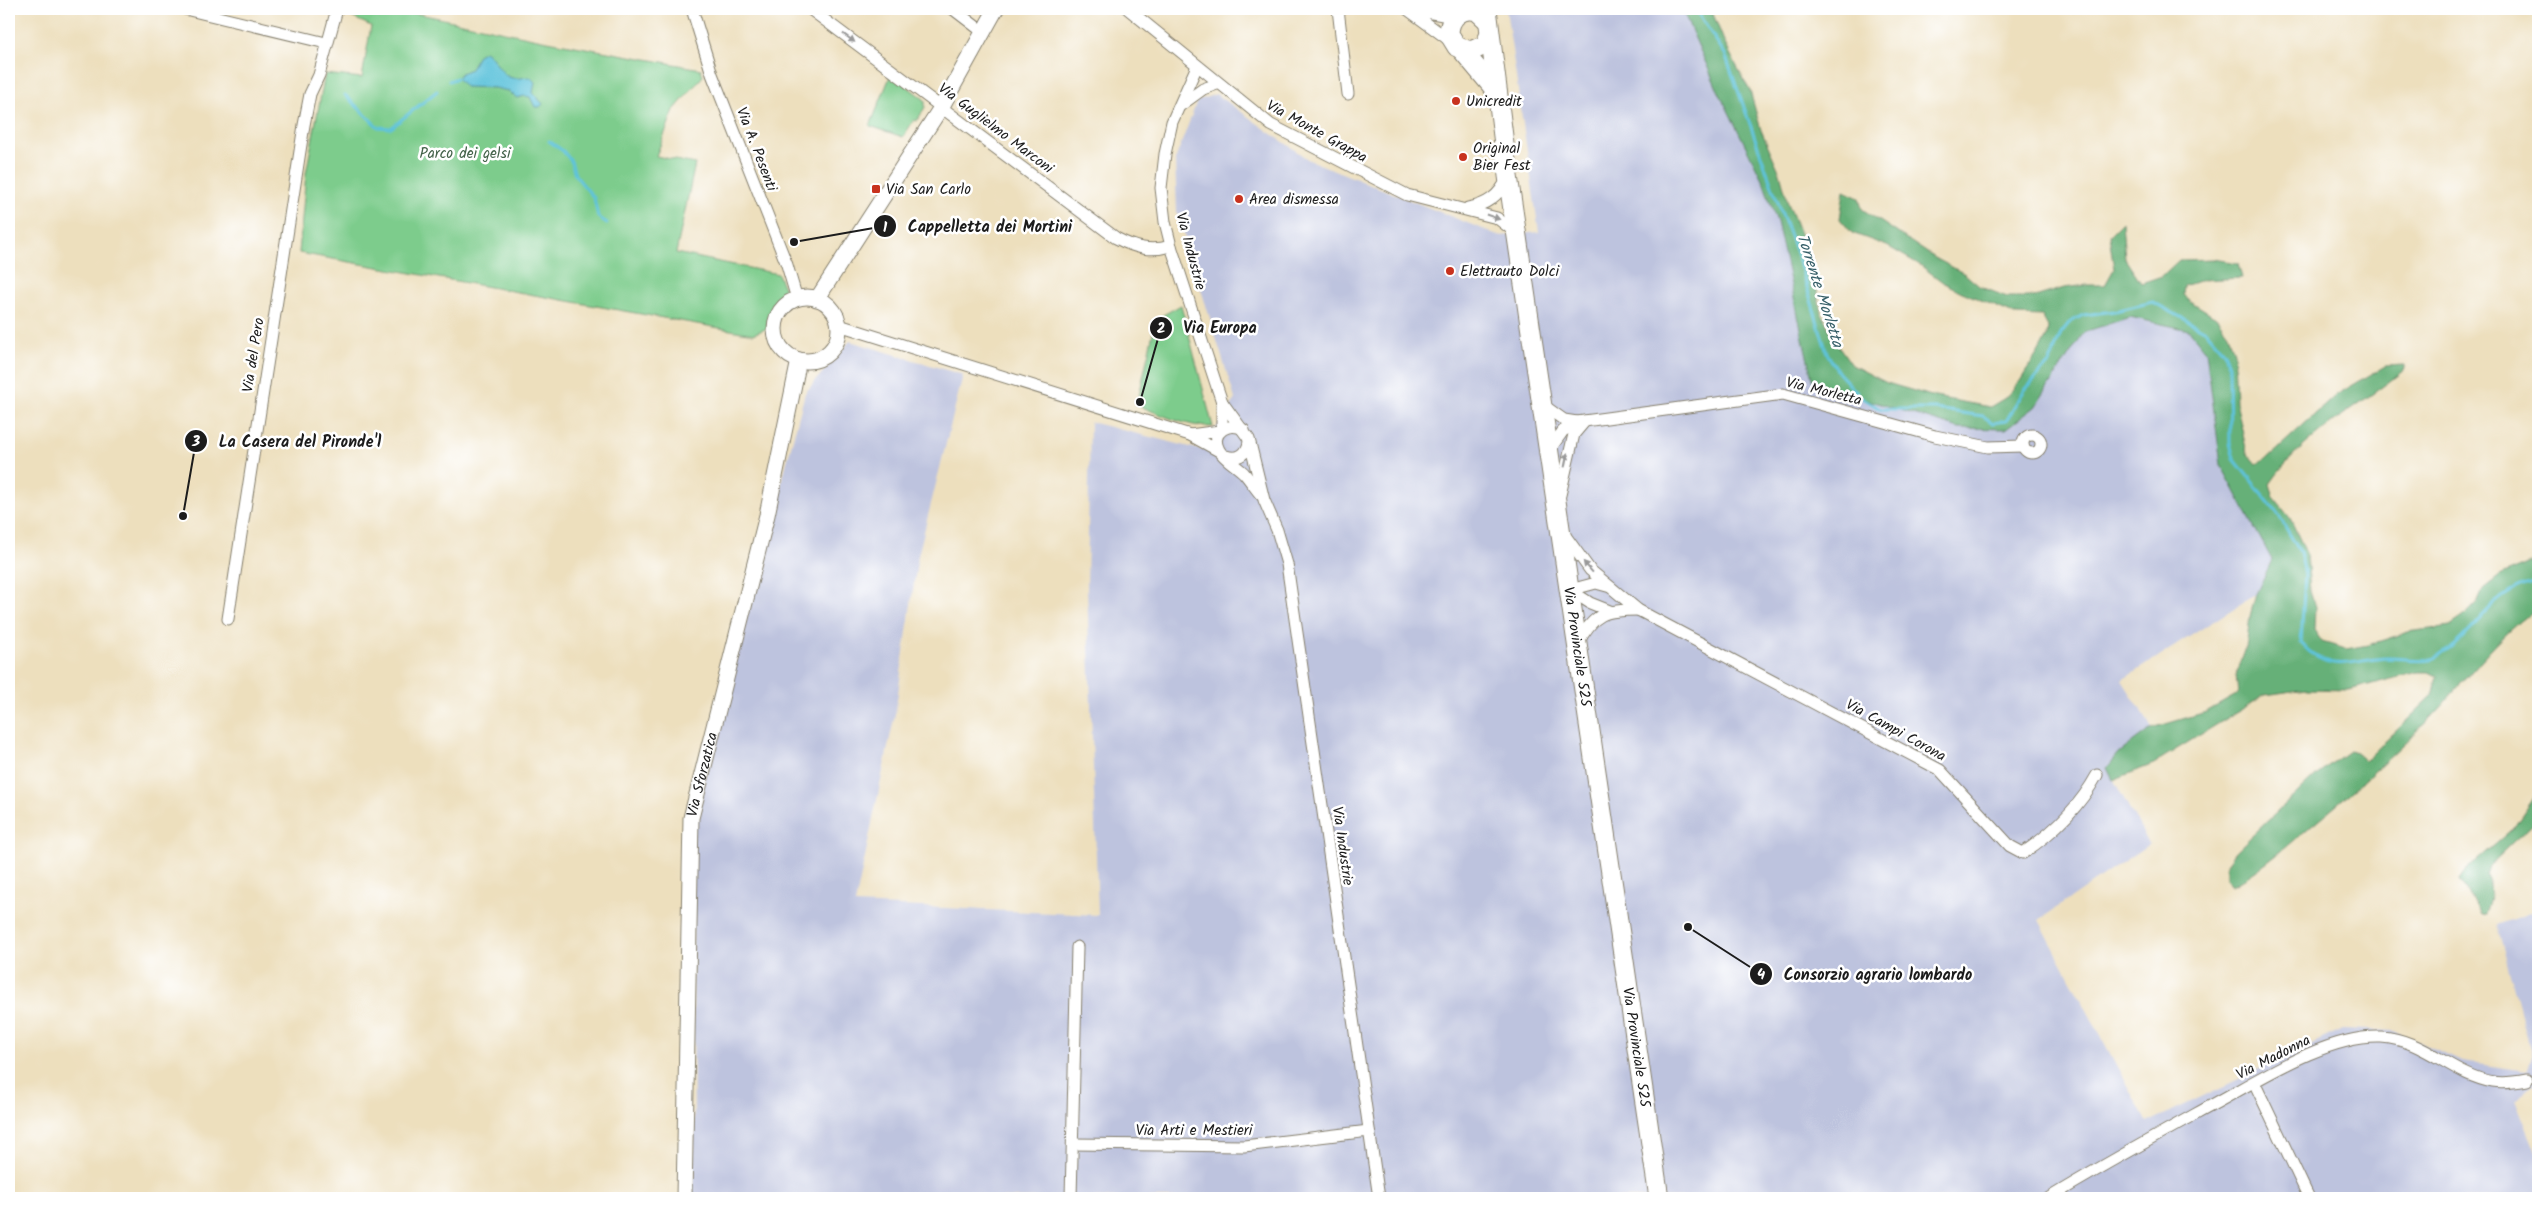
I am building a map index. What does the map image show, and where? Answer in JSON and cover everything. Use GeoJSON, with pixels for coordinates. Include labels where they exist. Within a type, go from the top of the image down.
{"type":"FeatureCollection","features":[{"type":"Feature","properties":{"kind":"main road"},"geometry":{"type":"LineString","coordinates":[[1458,47],[1471,51],[1481,48],[1488,41],[1489,21],[1478,11],[1462,12],[1449,29],[1451,39],[1498,93]]}},
{"type":"Feature","properties":{"kind":"main road","name":"Via Provinciale 525"},"geometry":{"type":"LineString","coordinates":[[1489,21],[1508,176],[1550,448],[1659,1198]]}},
{"type":"Feature","properties":{"kind":"street"},"geometry":{"type":"LineString","coordinates":[[185,9],[326,43]]}},
{"type":"Feature","properties":{"kind":"street","name":"Via del Pero"},"geometry":{"type":"LineString","coordinates":[[228,619],[310,94],[319,75],[326,43],[337,9]]}},
{"type":"Feature","properties":{"kind":"street","name":"Via A. Pesenti"},"geometry":{"type":"LineString","coordinates":[[692,9],[712,74],[787,265],[797,299]]}},
{"type":"Feature","properties":{"kind":"street","name":"Via Guglielmo Marconi"},"geometry":{"type":"LineString","coordinates":[[810,9],[1116,238],[1134,247],[1156,250],[1171,246]]}},
{"type":"Feature","properties":{"kind":"street"},"geometry":{"type":"LineString","coordinates":[[953,9],[983,32]]}},
{"type":"Feature","properties":{"kind":"street"},"geometry":{"type":"LineString","coordinates":[[817,299],[942,106],[996,9]]}},
{"type":"Feature","properties":{"kind":"street","name":"Via Monte Grappa"},"geometry":{"type":"LineString","coordinates":[[1128,9],[1270,126],[1407,195],[1464,208]]}},
{"type":"Feature","properties":{"kind":"street"},"geometry":{"type":"LineString","coordinates":[[1338,9],[1348,94]]}},
{"type":"Feature","properties":{"kind":"street"},"geometry":{"type":"LineString","coordinates":[[1408,9],[1462,12]]}},
{"type":"Feature","properties":{"kind":"street"},"geometry":{"type":"LineString","coordinates":[[1408,9],[1458,47]]}},
{"type":"Feature","properties":{"kind":"street","name":"Via Industrie"},"geometry":{"type":"LineString","coordinates":[[1197,66],[1172,122],[1165,154],[1161,188],[1165,222],[1171,246],[1222,402],[1247,435],[1264,500],[1277,530],[1287,564],[1379,1198]]}},
{"type":"Feature","properties":{"kind":"street","name":"Via Industrie"},"geometry":{"type":"LineString","coordinates":[[1181,105],[1203,89],[1217,84]]}},
{"type":"Feature","properties":{"kind":"street"},"geometry":{"type":"LineString","coordinates":[[1464,208],[1476,206],[1493,198],[1502,189],[1508,176]]}},
{"type":"Feature","properties":{"kind":"street"},"geometry":{"type":"LineString","coordinates":[[1464,208],[1497,218],[1518,235]]}},
{"type":"Feature","properties":{"kind":"street"},"geometry":{"type":"LineString","coordinates":[[797,299],[817,299],[828,305],[835,314],[839,324],[836,342],[830,352],[821,358],[810,361],[799,360],[784,351],[775,335],[775,324],[779,314],[791,301],[797,299]]}},
{"type":"Feature","properties":{"kind":"street"},"geometry":{"type":"LineString","coordinates":[[839,324],[1190,436],[1232,458],[1242,455],[1247,451],[1247,435],[1233,425],[1221,430],[1190,436]]}},
{"type":"Feature","properties":{"kind":"street","name":"Via Sforzatica"},"geometry":{"type":"LineString","coordinates":[[684,1198],[691,818],[766,515],[799,360]]}},
{"type":"Feature","properties":{"kind":"street","name":"Via Morletta"},"geometry":{"type":"LineString","coordinates":[[1543,405],[1564,420],[1581,422],[1783,394],[1962,442],[1988,447],[2023,446]]}},
{"type":"Feature","properties":{"kind":"street","name":"Via Industrie"},"geometry":{"type":"LineString","coordinates":[[1222,402],[1221,430],[1217,439],[1223,454],[1245,474],[1264,500]]}},
{"type":"Feature","properties":{"kind":"street"},"geometry":{"type":"LineString","coordinates":[[1550,448],[1563,431],[1581,422]]}},
{"type":"Feature","properties":{"kind":"street"},"geometry":{"type":"LineString","coordinates":[[1558,504],[1568,450],[1581,422]]}},
{"type":"Feature","properties":{"kind":"street","name":"Via Campi Corona"},"geometry":{"type":"LineString","coordinates":[[1562,530],[1590,570],[1638,610],[1940,770],[2010,846],[2023,853],[2049,835],[2085,798],[2097,775]]}},
{"type":"Feature","properties":{"kind":"street"},"geometry":{"type":"LineString","coordinates":[[1570,590],[1596,583],[1609,586]]}},
{"type":"Feature","properties":{"kind":"street","name":"Via Campi Corona"},"geometry":{"type":"LineString","coordinates":[[1570,590],[1590,603],[1610,611],[1638,610]]}},
{"type":"Feature","properties":{"kind":"street"},"geometry":{"type":"LineString","coordinates":[[1578,644],[1592,621],[1610,611]]}},
{"type":"Feature","properties":{"kind":"street"},"geometry":{"type":"LineString","coordinates":[[1071,1198],[1077,947]]}},
{"type":"Feature","properties":{"kind":"street","name":"Via Madonna"},"geometry":{"type":"LineString","coordinates":[[2049,1198],[2116,1157],[2254,1082],[2327,1046],[2348,1040],[2382,1037],[2418,1046],[2475,1076],[2492,1082],[2527,1080]]}},
{"type":"Feature","properties":{"kind":"street"},"geometry":{"type":"LineString","coordinates":[[2254,1082],[2309,1198]]}},
{"type":"Feature","properties":{"kind":"street","name":"Via Arti e Mestieri"},"geometry":{"type":"LineString","coordinates":[[1073,1144],[1244,1146],[1369,1131]]}},
{"type":"Feature","properties":{"kind":"shaded area"},"geometry":{"type":"Polygon","coordinates":[[[1506,9],[1682,9],[1716,86],[1763,181],[1777,222],[1813,383],[2006,429],[2064,360],[2084,332],[2130,317],[2189,330],[2206,350],[2221,465],[2272,559],[2256,594],[2122,680],[2152,728],[2119,753],[2107,768],[2149,844],[2039,920],[2147,1123],[2343,1029],[2394,1031],[2463,1062],[2527,1071],[2532,1056],[2497,925],[2538,910],[2538,1081],[2515,1099],[2538,1157],[2538,1198],[690,1198],[694,1137],[692,825],[805,393],[850,341],[963,375],[918,556],[895,714],[855,904],[1098,915],[1087,587],[1090,422],[1202,450],[1235,399],[1177,212],[1175,160],[1197,101],[1216,94],[1309,160],[1500,236],[1539,232],[1506,9]]]}},
{"type":"Feature","properties":{"kind":"green space","name":"Parco dei gelsi"},"geometry":{"type":"Polygon","coordinates":[[[345,9],[396,9],[542,40],[701,69],[703,76],[674,110],[656,156],[695,164],[676,253],[778,274],[788,297],[779,308],[773,326],[753,334],[299,253],[306,173],[325,74],[362,78],[371,26],[343,13],[345,9]]]}},
{"type":"Feature","properties":{"kind":"green space"},"geometry":{"type":"Polygon","coordinates":[[[1682,9],[1711,9],[1726,46],[1750,91],[1761,130],[1780,173],[1788,203],[1812,264],[1821,312],[1835,341],[1852,365],[1887,383],[1935,397],[1990,407],[2005,398],[2020,381],[2047,336],[2048,327],[2042,316],[2016,315],[1962,292],[1944,283],[1920,265],[1887,246],[1852,233],[1840,219],[1844,191],[1859,198],[1862,209],[1935,258],[1965,274],[1979,286],[2007,297],[2035,297],[2064,288],[2105,285],[2114,269],[2109,235],[2122,222],[2125,259],[2141,283],[2162,276],[2179,260],[2213,259],[2238,263],[2242,278],[2202,280],[2184,286],[2183,295],[2216,317],[2228,333],[2234,353],[2236,402],[2247,453],[2256,464],[2265,460],[2336,395],[2385,366],[2405,365],[2405,369],[2388,383],[2316,436],[2283,467],[2270,484],[2274,498],[2290,518],[2307,555],[2310,591],[2315,607],[2314,630],[2322,642],[2346,649],[2368,645],[2408,632],[2450,626],[2463,617],[2477,603],[2483,589],[2501,575],[2538,560],[2538,612],[2535,610],[2507,633],[2434,714],[2375,771],[2274,857],[2232,886],[2226,879],[2226,864],[2235,852],[2317,774],[2349,751],[2356,753],[2365,761],[2432,696],[2437,676],[2429,672],[2418,672],[2349,690],[2307,689],[2265,695],[2151,765],[2113,780],[2107,768],[2119,753],[2152,728],[2206,712],[2238,694],[2236,675],[2246,648],[2250,616],[2256,594],[2272,560],[2221,465],[2206,351],[2189,330],[2130,317],[2084,332],[2035,407],[2006,429],[1959,428],[1813,383],[1777,222],[1763,181],[1716,86],[1682,9]]]}},
{"type":"Feature","properties":{"kind":"green space"},"geometry":{"type":"Polygon","coordinates":[[[891,74],[925,100],[925,107],[917,121],[914,120],[903,137],[870,126],[891,74]]]}},
{"type":"Feature","properties":{"kind":"green space"},"geometry":{"type":"Polygon","coordinates":[[[1181,305],[1213,427],[1184,423],[1137,405],[1156,319],[1181,305]]]}},
{"type":"Feature","properties":{"kind":"green space"},"geometry":{"type":"Polygon","coordinates":[[[2538,792],[2538,819],[2489,866],[2486,875],[2491,890],[2490,899],[2486,914],[2481,915],[2459,880],[2466,870],[2512,830],[2538,792]]]}},
{"type":"Feature","properties":{"kind":"water"},"geometry":{"type":"Polygon","coordinates":[[[485,51],[509,77],[530,77],[535,82],[533,93],[543,104],[540,107],[535,107],[530,97],[517,98],[508,91],[495,88],[465,87],[457,78],[461,73],[471,69],[478,55],[485,51]]]}},
{"type":"Feature","properties":{"kind":"waterway","name":"Torrente Morletta"},"geometry":{"type":"LineString","coordinates":[[1695,9],[1725,54],[1800,264],[1827,353],[1838,372],[1860,396],[1880,409],[1935,409],[1983,416],[1993,423],[2006,421],[2024,391],[2050,362],[2061,333],[2069,323],[2083,315],[2115,311],[2153,302],[2206,331],[2224,352],[2229,365],[2230,443],[2234,459],[2278,514],[2300,552],[2305,574],[2301,643],[2312,653],[2322,660],[2342,664],[2389,658],[2420,660],[2435,658],[2462,638],[2506,594],[2538,582]]}},
{"type":"Feature","properties":{"kind":"waterway"},"geometry":{"type":"LineString","coordinates":[[449,81],[457,78]]}},
{"type":"Feature","properties":{"kind":"waterway"},"geometry":{"type":"LineString","coordinates":[[345,95],[378,127],[391,128],[437,91]]}},
{"type":"Feature","properties":{"kind":"waterway"},"geometry":{"type":"LineString","coordinates":[[549,141],[563,151],[571,161],[575,175],[594,198],[598,217],[607,223]]}},
{"type":"Feature","properties":{"kind":"place","name":"Unicredit"},"geometry":{"type":"Point","coordinates":[1456,101]}},
{"type":"Feature","properties":{"kind":"place","name":"Original Bier Fest"},"geometry":{"type":"Point","coordinates":[1463,157]}},
{"type":"Feature","properties":{"kind":"place","name":"Via San Carlo"},"geometry":{"type":"Point","coordinates":[876,189]}},
{"type":"Feature","properties":{"kind":"place","name":"Area dismessa"},"geometry":{"type":"Point","coordinates":[1239,199]}},
{"type":"Feature","properties":{"kind":"place","name":"Cappelletta dei Mortini"},"geometry":{"type":"Point","coordinates":[794,242]}},
{"type":"Feature","properties":{"kind":"place","name":"Elettrauto Dolci"},"geometry":{"type":"Point","coordinates":[1450,271]}},
{"type":"Feature","properties":{"kind":"place","name":"Via Europa"},"geometry":{"type":"Point","coordinates":[1140,402]}},
{"type":"Feature","properties":{"kind":"place","name":"La Casera del Pironde'l"},"geometry":{"type":"Point","coordinates":[183,516]}},
{"type":"Feature","properties":{"kind":"place","name":"Consorzio agrario lombardo"},"geometry":{"type":"Point","coordinates":[1688,927]}}]}
